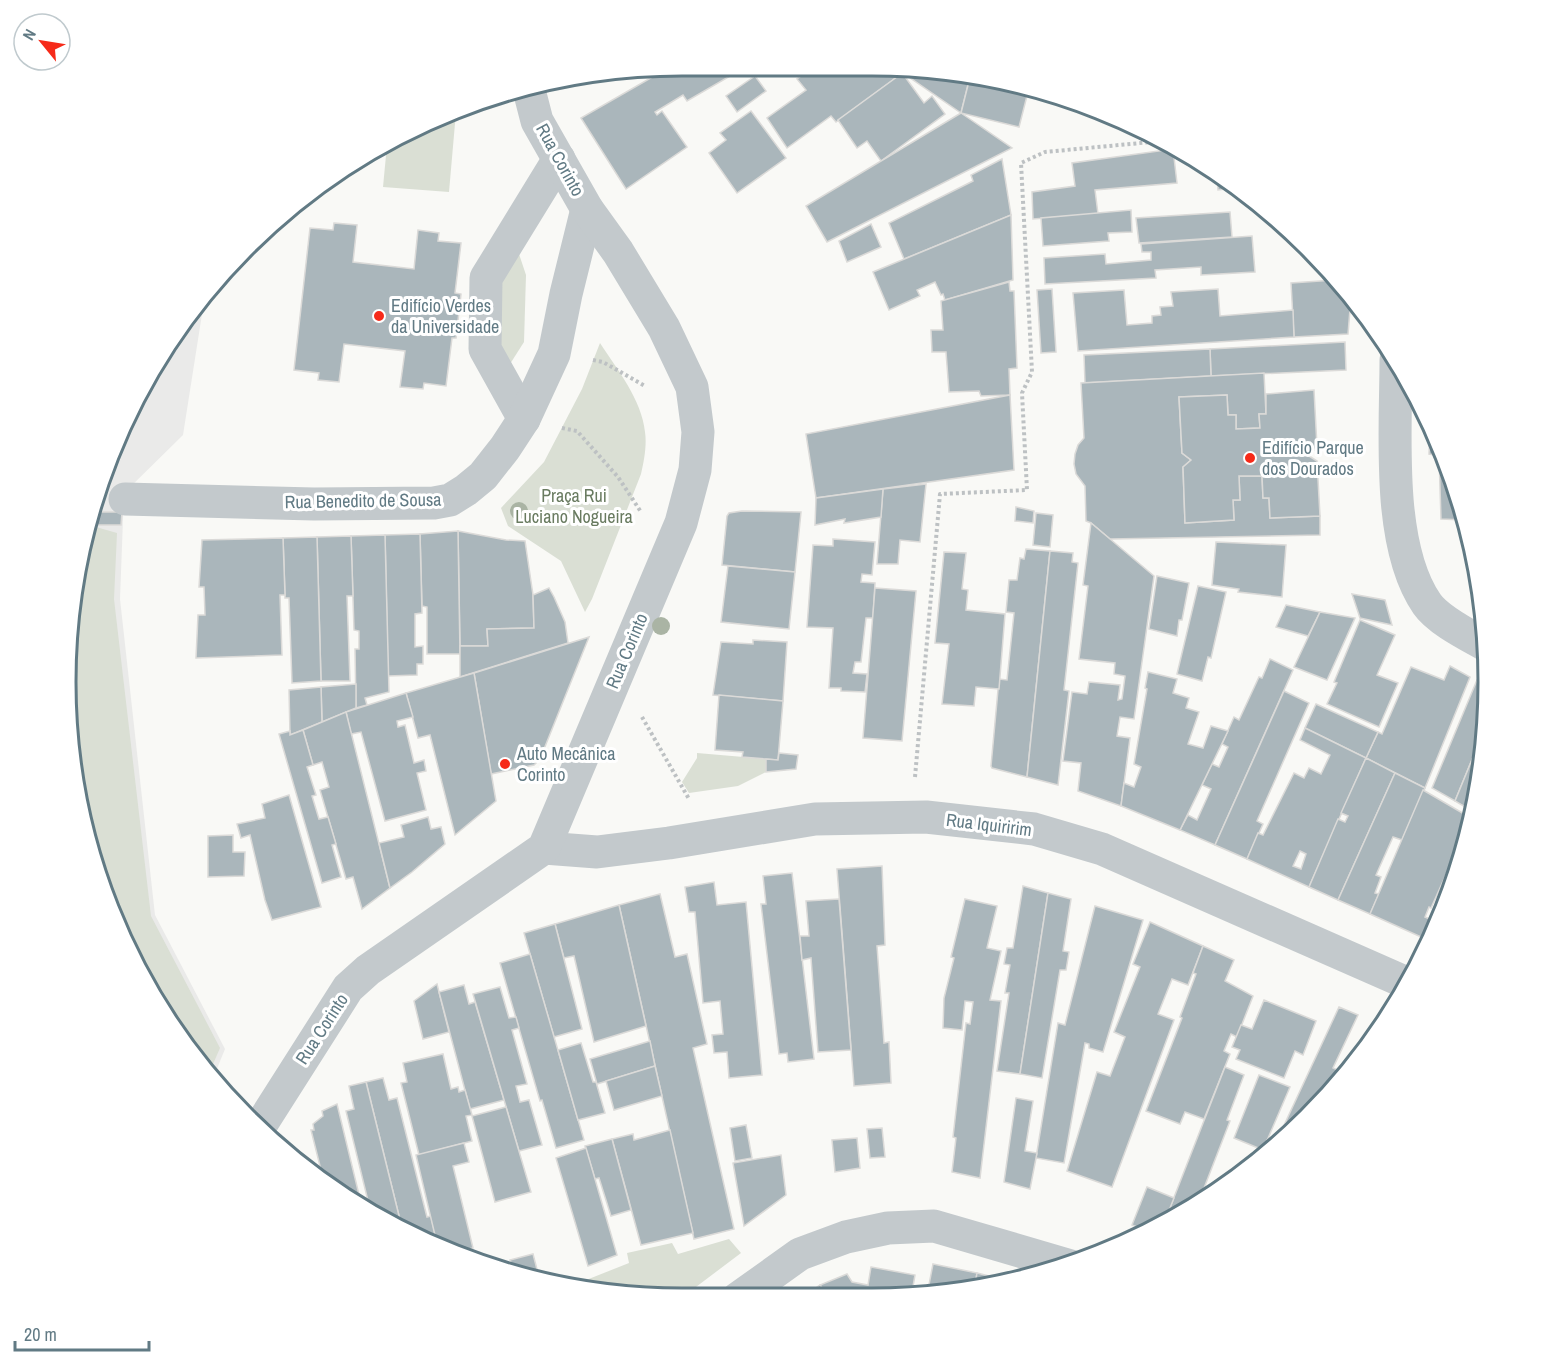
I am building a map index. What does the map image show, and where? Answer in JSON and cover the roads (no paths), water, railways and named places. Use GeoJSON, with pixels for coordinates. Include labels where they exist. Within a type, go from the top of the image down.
{"type":"FeatureCollection","features":[{"type":"Feature","properties":{"kind":"street","name":"Rua Corinto"},"geometry":{"type":"LineString","coordinates":[[264,1120],[348,988],[368,970],[544,848],[681,523],[695,470],[698,432],[692,387],[664,328],[618,252],[587,209],[537,121],[531,96]]}},
{"type":"Feature","properties":{"kind":"street"},"geometry":{"type":"LineString","coordinates":[[524,419],[485,349],[486,278],[559,159]]}},
{"type":"Feature","properties":{"kind":"street","name":"Rua Benedito de Sousa"},"geometry":{"type":"LineString","coordinates":[[124,499],[314,504],[434,503],[450,500],[466,490],[483,476],[524,419],[554,354],[587,209]]}},
{"type":"Feature","properties":{"kind":"street"},"geometry":{"type":"LineString","coordinates":[[1396,380],[1399,525],[1411,573],[1428,606],[1453,626],[1476,639]]}},
{"type":"Feature","properties":{"kind":"street","name":"Rua Iquiririm"},"geometry":{"type":"LineString","coordinates":[[544,848],[597,852],[669,843],[815,819],[926,817],[1034,829],[1102,849],[1399,980]]}},
{"type":"Feature","properties":{"kind":"street"},"geometry":{"type":"LineString","coordinates":[[752,1288],[800,1254],[846,1237],[888,1228],[934,1226],[1052,1260]]}},
{"type":"Feature","properties":{"kind":"place","name":"Edifício Verdes da Universidade"},"geometry":{"type":"Point","coordinates":[379,316]}},
{"type":"Feature","properties":{"kind":"place","name":"Edifício Parque dos Dourados"},"geometry":{"type":"Point","coordinates":[1250,458]}},
{"type":"Feature","properties":{"kind":"place","name":"Auto Mecânica Corinto"},"geometry":{"type":"Point","coordinates":[505,764]}},
{"type":"Feature","properties":{"kind":"park label","name":"Praça Rui Luciano Nogueira"},"geometry":{"type":"Point","coordinates":[574,506]}}]}
